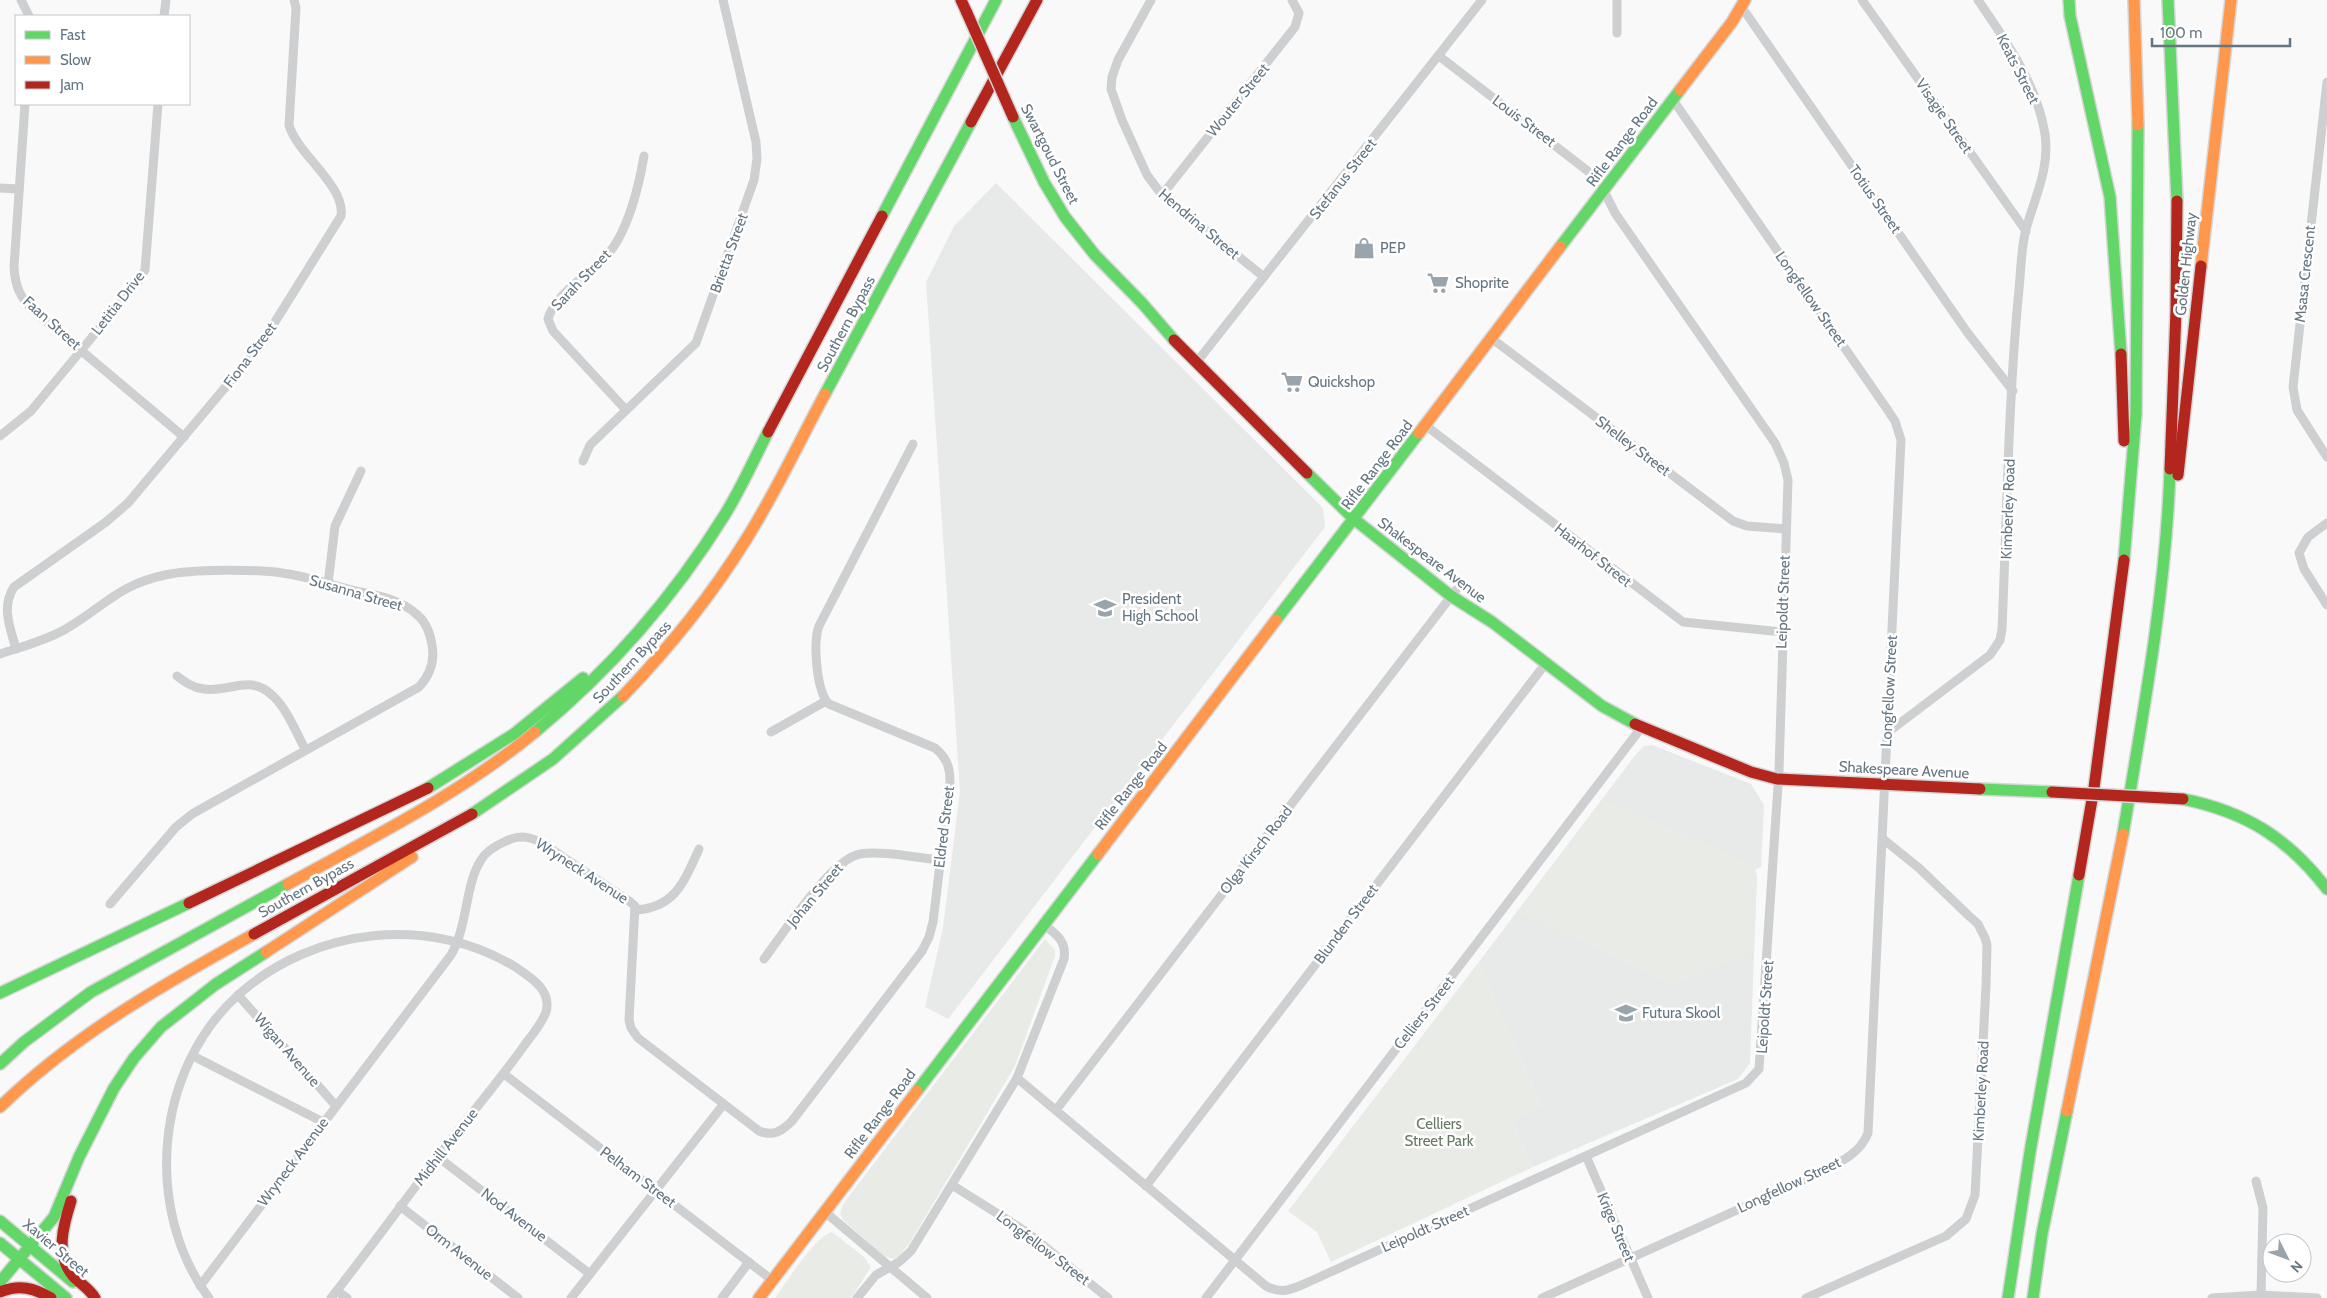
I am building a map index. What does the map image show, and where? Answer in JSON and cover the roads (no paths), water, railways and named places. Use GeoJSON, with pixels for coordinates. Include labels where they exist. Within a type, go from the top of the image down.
{"type":"FeatureCollection","features":[{"type":"Feature","properties":{"kind":"main road","name":"Swartgoud Street"},"geometry":{"type":"LineString","coordinates":[[961,0],[1044,182],[1065,217],[1095,255],[1142,303],[1151,316],[1304,461],[1357,516]]}},
{"type":"Feature","properties":{"kind":"main road","name":"Southern Bypass"},"geometry":{"type":"LineString","coordinates":[[0,1064],[24,1042],[91,992],[436,802],[489,768],[560,714],[591,685],[644,628],[697,560],[725,514],[996,0]]}},
{"type":"Feature","properties":{"kind":"main road","name":"Southern Bypass"},"geometry":{"type":"LineString","coordinates":[[0,1107],[36,1072],[99,1023],[298,909],[462,820],[518,785],[593,725],[662,656],[694,616],[748,537],[1037,0]]}},
{"type":"Feature","properties":{"kind":"main road","name":"Rifle Range Road"},"geometry":{"type":"LineString","coordinates":[[759,1298],[1744,6],[1754,0]]}},
{"type":"Feature","properties":{"kind":"main road"},"geometry":{"type":"LineString","coordinates":[[2069,0],[2070,16],[2110,197],[2120,325],[2127,518]]}},
{"type":"Feature","properties":{"kind":"main road"},"geometry":{"type":"LineString","coordinates":[[2008,1298],[2017,1224],[2086,839],[2104,714],[2127,518],[2136,415],[2138,306],[2138,87],[2134,0]]}},
{"type":"Feature","properties":{"kind":"main road"},"geometry":{"type":"LineString","coordinates":[[2032,1298],[2042,1234],[2120,850],[2142,721],[2168,530],[2176,310],[2177,199],[2168,0]]}},
{"type":"Feature","properties":{"kind":"main road","name":"Golden Highway"},"geometry":{"type":"LineString","coordinates":[[2168,530],[2182,456],[2216,118],[2231,0]]}},
{"type":"Feature","properties":{"kind":"main road","name":"Shakespeare Avenue"},"geometry":{"type":"LineString","coordinates":[[1357,516],[1480,616],[1492,622],[1616,716],[1641,728],[1751,772],[1777,779],[2183,799],[2224,808],[2261,826],[2299,855],[2327,889]]}},
{"type":"Feature","properties":{"kind":"main road"},"geometry":{"type":"LineString","coordinates":[[0,994],[433,786],[514,734],[644,628]]}},
{"type":"Feature","properties":{"kind":"main road"},"geometry":{"type":"LineString","coordinates":[[0,1282],[54,1217],[91,1135],[125,1071],[156,1033],[178,1012],[216,984],[398,867],[462,820]]}},
{"type":"Feature","properties":{"kind":"main road"},"geometry":{"type":"LineString","coordinates":[[91,1135],[66,1215],[61,1240],[64,1259],[70,1270],[94,1298]]}},
{"type":"Feature","properties":{"kind":"main road","name":"Xavier Street"},"geometry":{"type":"LineString","coordinates":[[0,1221],[94,1298]]}},
{"type":"Feature","properties":{"kind":"main road"},"geometry":{"type":"LineString","coordinates":[[0,1243],[66,1298]]}},
{"type":"Feature","properties":{"kind":"main road"},"geometry":{"type":"LineString","coordinates":[[0,1292],[16,1287],[26,1287],[40,1291],[50,1298]]}},
{"type":"Feature","properties":{"kind":"street"},"geometry":{"type":"LineString","coordinates":[[21,0],[28,15]]}},
{"type":"Feature","properties":{"kind":"street"},"geometry":{"type":"LineString","coordinates":[[164,15],[166,0]]}},
{"type":"Feature","properties":{"kind":"street","name":"Fiona Street"},"geometry":{"type":"LineString","coordinates":[[16,649],[6,609],[7,601],[14,587],[117,513],[184,437],[260,346],[341,216],[342,210],[339,198],[294,138],[289,125],[296,8],[294,0]]}},
{"type":"Feature","properties":{"kind":"street","name":"Brietta Street"},"geometry":{"type":"LineString","coordinates":[[583,461],[590,445],[696,343],[756,172],[757,150],[754,130],[723,0]]}},
{"type":"Feature","properties":{"kind":"street","name":"Hendrina Street"},"geometry":{"type":"LineString","coordinates":[[1151,0],[1118,60],[1111,85],[1122,120],[1140,162],[1162,195],[1264,277]]}},
{"type":"Feature","properties":{"kind":"street","name":"Wouter Street"},"geometry":{"type":"LineString","coordinates":[[1162,195],[1296,27],[1299,13],[1292,0]]}},
{"type":"Feature","properties":{"kind":"street","name":"Stefanus Street"},"geometry":{"type":"LineString","coordinates":[[1198,360],[1482,0]]}},
{"type":"Feature","properties":{"kind":"street"},"geometry":{"type":"LineString","coordinates":[[1617,0],[1617,33]]}},
{"type":"Feature","properties":{"kind":"street","name":"Visagie Street"},"geometry":{"type":"LineString","coordinates":[[1862,0],[2026,231]]}},
{"type":"Feature","properties":{"kind":"street","name":"Keats Street"},"geometry":{"type":"LineString","coordinates":[[1978,0],[2010,48],[2030,85],[2045,133],[2046,162],[2042,183],[2026,231]]}},
{"type":"Feature","properties":{"kind":"street","name":"Totius Street"},"geometry":{"type":"LineString","coordinates":[[1744,6],[1961,324],[2013,391]]}},
{"type":"Feature","properties":{"kind":"street","name":"Louis Street"},"geometry":{"type":"LineString","coordinates":[[1439,56],[1598,179],[1605,190]]}},
{"type":"Feature","properties":{"kind":"street","name":"Msasa Crescent"},"geometry":{"type":"LineString","coordinates":[[2327,82],[2292,387],[2296,410],[2327,457]]}},
{"type":"Feature","properties":{"kind":"street","name":"Longfellow Street"},"geometry":{"type":"LineString","coordinates":[[1542,1298],[1820,1173],[1852,1155],[1865,1140],[1870,1114],[1883,839],[1883,783],[1901,440],[1899,430],[1882,401],[1673,100]]}},
{"type":"Feature","properties":{"kind":"street","name":"Faan Street"},"geometry":{"type":"LineString","coordinates":[[25,105],[14,267],[16,288],[27,304],[184,437]]}},
{"type":"Feature","properties":{"kind":"street","name":"Letitia Drive"},"geometry":{"type":"LineString","coordinates":[[0,436],[30,411],[136,284],[144,270],[158,105]]}},
{"type":"Feature","properties":{"kind":"street","name":"Sarah Street"},"geometry":{"type":"LineString","coordinates":[[626,410],[552,331],[548,319],[558,300],[600,263],[614,245],[635,194],[644,156]]}},
{"type":"Feature","properties":{"kind":"street"},"geometry":{"type":"LineString","coordinates":[[0,188],[19,189]]}},
{"type":"Feature","properties":{"kind":"street","name":"Leipoldt Street"},"geometry":{"type":"LineString","coordinates":[[1017,1078],[1234,1259],[1273,1290],[1279,1291],[1294,1288],[1746,1084],[1759,1069],[1763,1044],[1777,779],[1788,480],[1779,450],[1615,213],[1605,190]]}},
{"type":"Feature","properties":{"kind":"street","name":"Kimberley Road"},"geometry":{"type":"LineString","coordinates":[[1887,733],[1981,662],[1997,647],[2000,640],[2019,292],[2026,231]]}},
{"type":"Feature","properties":{"kind":"street","name":"Shelley Street"},"geometry":{"type":"LineString","coordinates":[[1491,338],[1733,521],[1747,526],[1786,530]]}},
{"type":"Feature","properties":{"kind":"street","name":"Haarhof Street"},"geometry":{"type":"LineString","coordinates":[[1425,425],[1683,622],[1782,632]]}},
{"type":"Feature","properties":{"kind":"street"},"geometry":{"type":"LineString","coordinates":[[771,732],[826,700],[821,687],[815,647],[817,632],[913,444]]}},
{"type":"Feature","properties":{"kind":"street"},"geometry":{"type":"LineString","coordinates":[[328,584],[335,526],[347,496],[361,471]]}},
{"type":"Feature","properties":{"kind":"street"},"geometry":{"type":"LineString","coordinates":[[2327,523],[2308,537],[2299,553],[2304,570],[2327,605]]}},
{"type":"Feature","properties":{"kind":"street","name":"Susanna Street"},"geometry":{"type":"LineString","coordinates":[[0,654],[64,630],[126,587],[168,574],[271,572],[378,596],[410,609],[426,626],[433,656],[428,676],[413,692],[201,807],[186,818],[110,904]]}},
{"type":"Feature","properties":{"kind":"street","name":"Olga Kirsch Road"},"geometry":{"type":"LineString","coordinates":[[1056,1110],[1454,593]]}},
{"type":"Feature","properties":{"kind":"street","name":"Blunden Street"},"geometry":{"type":"LineString","coordinates":[[1146,1186],[1546,663]]}},
{"type":"Feature","properties":{"kind":"street"},"geometry":{"type":"LineString","coordinates":[[177,676],[188,684],[205,690],[239,684],[262,688],[277,700],[305,749]]}},
{"type":"Feature","properties":{"kind":"street","name":"Eldred Street"},"geometry":{"type":"LineString","coordinates":[[772,1134],[780,1132],[792,1120],[922,951],[933,922],[950,782],[946,758],[935,748],[844,711],[826,700]]}},
{"type":"Feature","properties":{"kind":"street","name":"Celliers Street"},"geometry":{"type":"LineString","coordinates":[[1206,1298],[1641,728]]}},
{"type":"Feature","properties":{"kind":"street","name":"Wryneck Avenue"},"geometry":{"type":"LineString","coordinates":[[200,1286],[451,955],[459,941],[480,861],[497,846],[521,836],[542,843],[630,901],[636,910],[631,1028],[644,1044],[723,1104],[759,1131],[772,1134]]}},
{"type":"Feature","properties":{"kind":"street","name":"Kimberley Road"},"geometry":{"type":"LineString","coordinates":[[1806,1298],[1818,1295],[1946,1236],[1959,1227],[1966,1219],[1975,1195],[1986,986],[1986,938],[1978,924],[1919,868],[1883,839]]}},
{"type":"Feature","properties":{"kind":"street"},"geometry":{"type":"LineString","coordinates":[[636,910],[656,908],[664,904],[681,884],[699,849]]}},
{"type":"Feature","properties":{"kind":"street","name":"Johan Street"},"geometry":{"type":"LineString","coordinates":[[764,959],[830,873],[848,858],[866,853],[940,860]]}},
{"type":"Feature","properties":{"kind":"street"},"geometry":{"type":"LineString","coordinates":[[857,1298],[876,1275],[907,1256],[1017,1078],[1064,958],[1065,949],[1062,939],[1044,924]]}},
{"type":"Feature","properties":{"kind":"street"},"geometry":{"type":"LineString","coordinates":[[209,1298],[200,1286],[180,1244],[167,1181],[169,1132],[173,1108],[193,1056],[210,1027],[238,995],[275,969],[322,947],[344,941],[387,934],[417,934],[459,941]]}},
{"type":"Feature","properties":{"kind":"street","name":"Midhill Avenue"},"geometry":{"type":"LineString","coordinates":[[334,1294],[400,1206],[504,1074],[546,1014],[547,1001],[545,992],[535,981],[508,963],[459,941]]}},
{"type":"Feature","properties":{"kind":"street","name":"Wigan Avenue"},"geometry":{"type":"LineString","coordinates":[[238,995],[336,1106]]}},
{"type":"Feature","properties":{"kind":"street","name":"Wigan Avenue"},"geometry":{"type":"LineString","coordinates":[[193,1056],[323,1122]]}},
{"type":"Feature","properties":{"kind":"street","name":"Pelham Street"},"geometry":{"type":"LineString","coordinates":[[504,1074],[772,1280]]}},
{"type":"Feature","properties":{"kind":"street"},"geometry":{"type":"LineString","coordinates":[[571,1298],[723,1104]]}},
{"type":"Feature","properties":{"kind":"street","name":"Krige Street"},"geometry":{"type":"LineString","coordinates":[[1586,1156],[1648,1298]]}},
{"type":"Feature","properties":{"kind":"street","name":"Nod Avenue"},"geometry":{"type":"LineString","coordinates":[[438,1157],[590,1274]]}},
{"type":"Feature","properties":{"kind":"street"},"geometry":{"type":"LineString","coordinates":[[2256,1181],[2263,1208],[2260,1295]]}},
{"type":"Feature","properties":{"kind":"street","name":"Longfellow Street"},"geometry":{"type":"LineString","coordinates":[[952,1185],[1028,1233],[1108,1298]]}},
{"type":"Feature","properties":{"kind":"street","name":"Orm Avenue"},"geometry":{"type":"LineString","coordinates":[[400,1206],[518,1298]]}},
{"type":"Feature","properties":{"kind":"street"},"geometry":{"type":"LineString","coordinates":[[825,1212],[927,1298]]}},
{"type":"Feature","properties":{"kind":"street"},"geometry":{"type":"LineString","coordinates":[[722,1298],[749,1262]]}},
{"type":"Feature","properties":{"kind":"street"},"geometry":{"type":"LineString","coordinates":[[334,1294],[346,1298]]}},
{"type":"Feature","properties":{"kind":"street"},"geometry":{"type":"LineString","coordinates":[[2212,1298],[2260,1295],[2317,1298]]}},
{"type":"Feature","properties":{"kind":"place","name":"PEP"},"geometry":{"type":"Point","coordinates":[1364,248]}},
{"type":"Feature","properties":{"kind":"place","name":"Shoprite"},"geometry":{"type":"Point","coordinates":[1438,283]}},
{"type":"Feature","properties":{"kind":"place","name":"Quickshop"},"geometry":{"type":"Point","coordinates":[1292,382]}},
{"type":"Feature","properties":{"kind":"place","name":"President High School"},"geometry":{"type":"Point","coordinates":[1105,608]}},
{"type":"Feature","properties":{"kind":"place","name":"Futura Skool"},"geometry":{"type":"Point","coordinates":[1626,1013]}},
{"type":"Feature","properties":{"kind":"park label","name":"Celliers Street Park"},"geometry":{"type":"Point","coordinates":[1439,1132]}}]}
